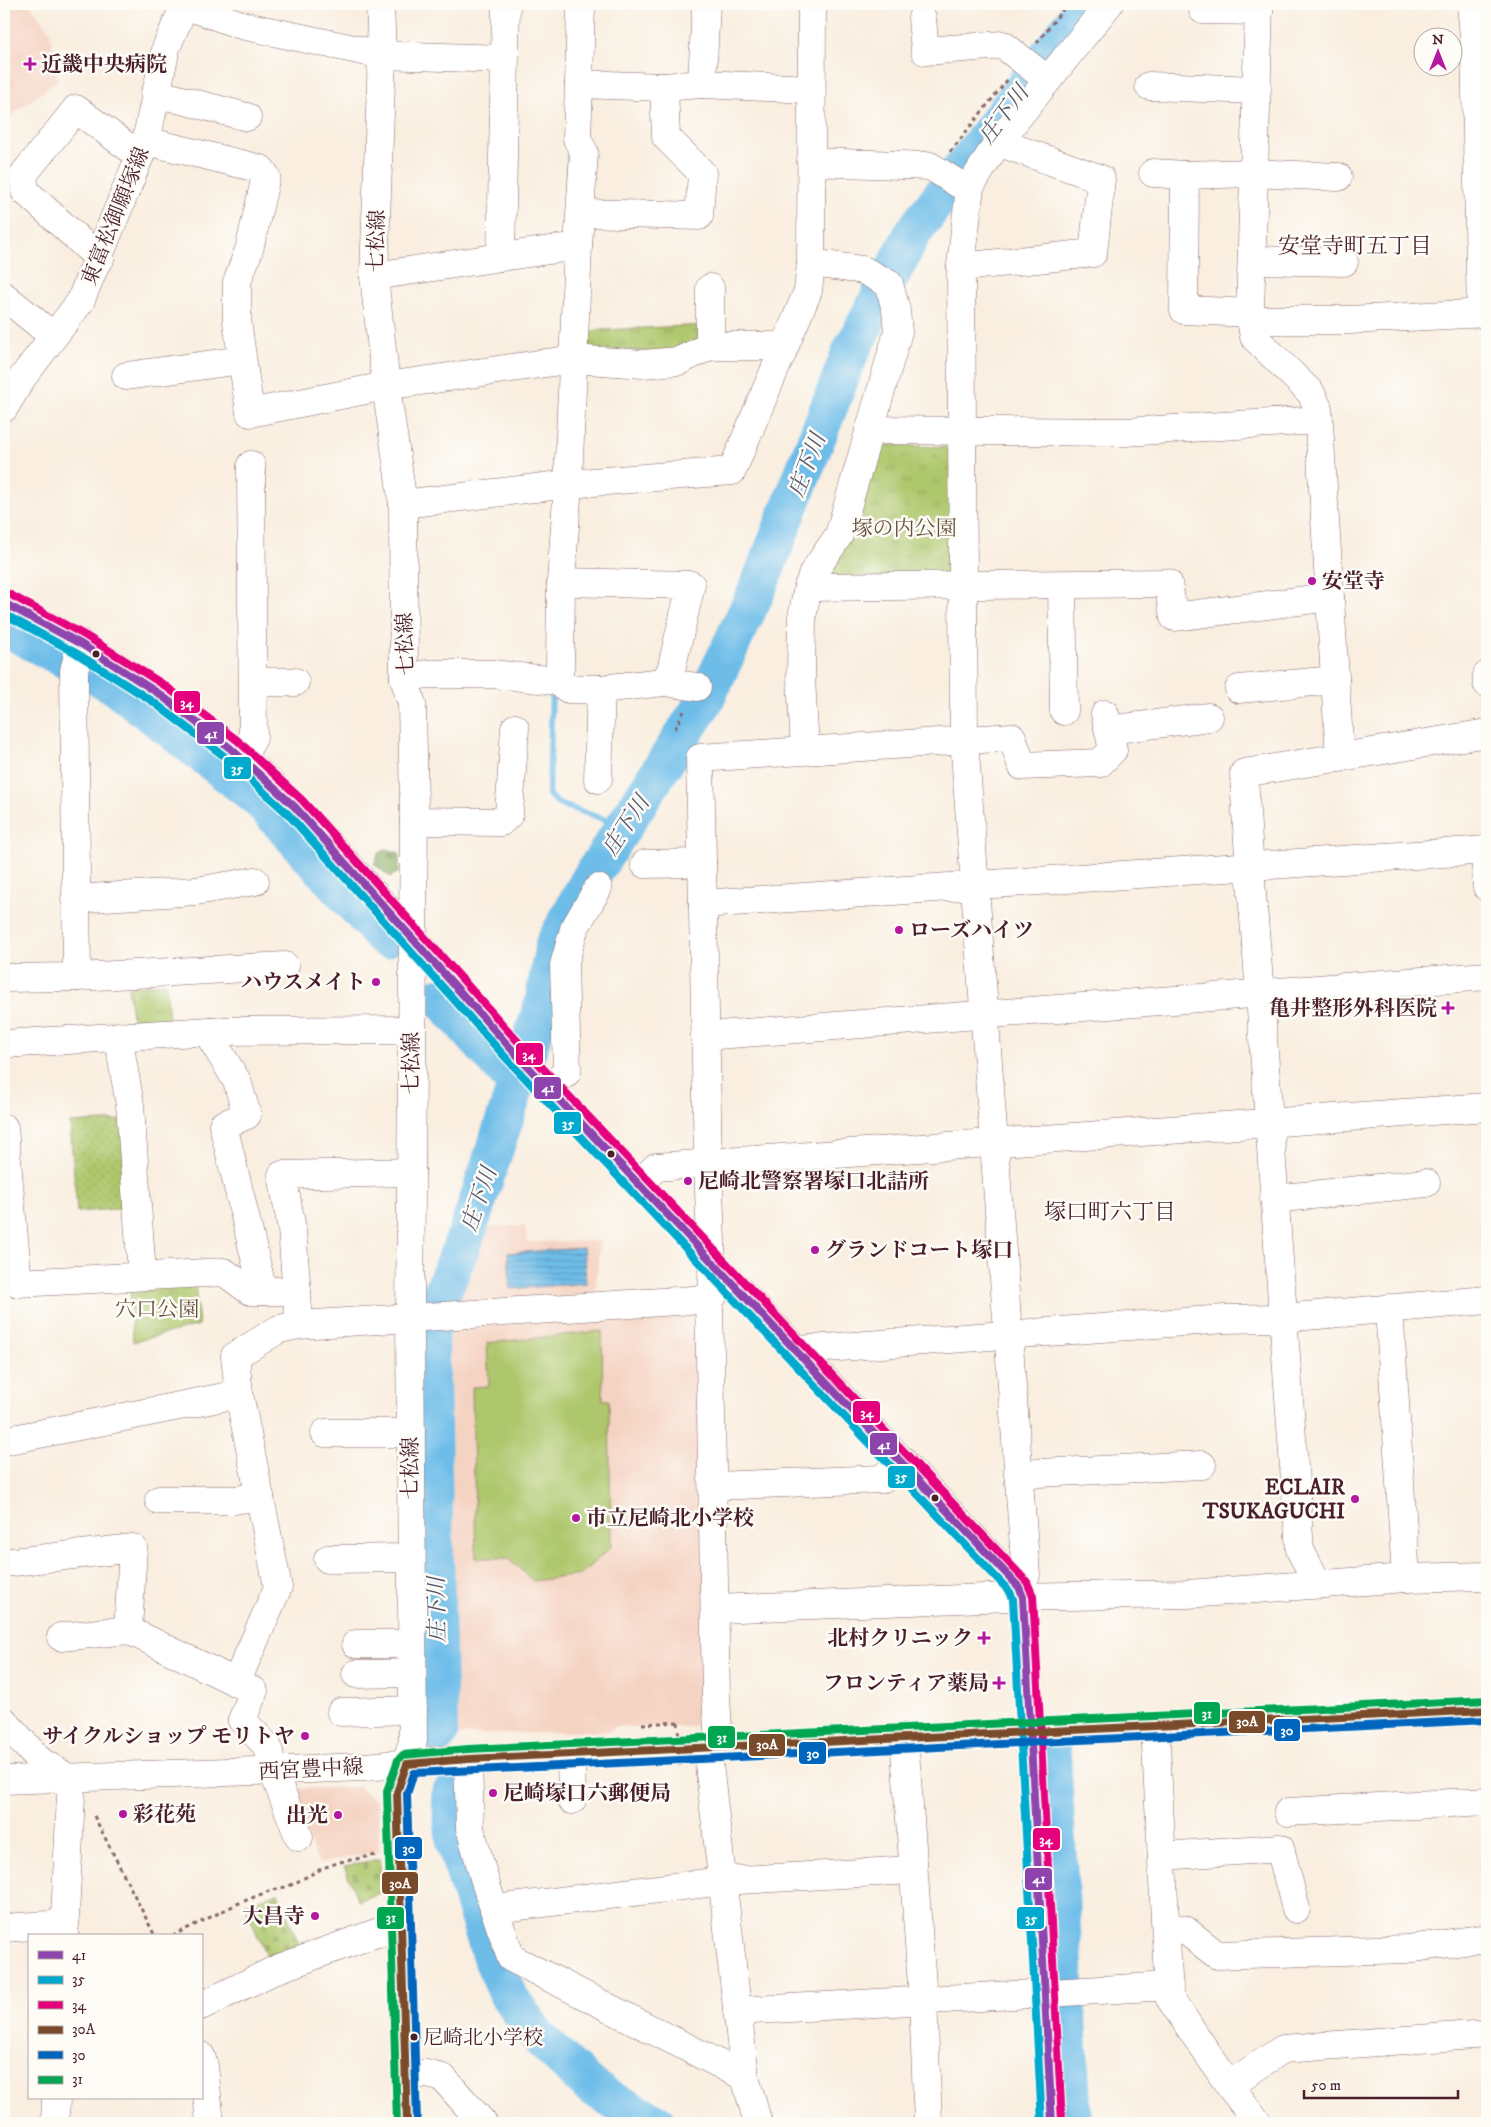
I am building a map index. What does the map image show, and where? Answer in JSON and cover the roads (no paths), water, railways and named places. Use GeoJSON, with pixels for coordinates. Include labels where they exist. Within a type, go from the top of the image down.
{"type":"FeatureCollection","features":[{"type":"Feature","properties":{"kind":"street","name":"七松線"},"geometry":{"type":"LineString","coordinates":[[380,4],[382,55],[374,276],[386,386],[403,504],[404,678],[412,704],[414,821],[410,1172],[428,1317],[410,1433],[413,1741],[397,1792],[407,2123]]}},
{"type":"Feature","properties":{"kind":"street"},"geometry":{"type":"LineString","coordinates":[[500,257],[506,4]]}},
{"type":"Feature","properties":{"kind":"street"},"geometry":{"type":"LineString","coordinates":[[553,680],[560,667],[561,582],[568,484],[578,246],[582,213],[584,152],[577,139],[581,4]]}},
{"type":"Feature","properties":{"kind":"street"},"geometry":{"type":"LineString","coordinates":[[702,84],[706,4]]}},
{"type":"Feature","properties":{"kind":"street"},"geometry":{"type":"LineString","coordinates":[[403,504],[568,484],[732,471],[808,292],[810,264],[812,4]]}},
{"type":"Feature","properties":{"kind":"street"},"geometry":{"type":"LineString","coordinates":[[951,178],[998,142],[1035,70],[1109,4]]}},
{"type":"Feature","properties":{"kind":"street"},"geometry":{"type":"LineString","coordinates":[[1185,175],[1184,310],[1251,317],[1349,320],[1484,313],[1481,47],[1470,4]]}},
{"type":"Feature","properties":{"kind":"street"},"geometry":{"type":"LineString","coordinates":[[185,5],[241,25],[382,55],[504,59]]}},
{"type":"Feature","properties":{"kind":"street","name":"東富松御願塚線"},"geometry":{"type":"LineString","coordinates":[[4,408],[22,378],[80,302],[100,259],[143,149],[166,48],[185,5]]}},
{"type":"Feature","properties":{"kind":"street"},"geometry":{"type":"LineString","coordinates":[[1203,10],[1259,7],[1251,317],[1254,337],[1316,400],[1319,420],[1340,758]]}},
{"type":"Feature","properties":{"kind":"street"},"geometry":{"type":"LineString","coordinates":[[922,18],[924,51],[1003,45],[1035,70]]}},
{"type":"Feature","properties":{"kind":"street"},"geometry":{"type":"LineString","coordinates":[[579,84],[664,87],[702,84],[811,90]]}},
{"type":"Feature","properties":{"kind":"street"},"geometry":{"type":"LineString","coordinates":[[1149,86],[1257,90]]}},
{"type":"Feature","properties":{"kind":"street"},"geometry":{"type":"LineString","coordinates":[[582,213],[699,216],[702,173],[666,137],[664,87]]}},
{"type":"Feature","properties":{"kind":"street"},"geometry":{"type":"LineString","coordinates":[[155,93],[247,117]]}},
{"type":"Feature","properties":{"kind":"street"},"geometry":{"type":"LineString","coordinates":[[100,259],[25,191],[23,175],[76,109],[143,149],[261,169],[266,176],[249,250],[237,282],[237,321],[250,413],[386,386],[574,359],[643,364],[679,361],[710,346],[773,346],[782,354]]}},
{"type":"Feature","properties":{"kind":"street"},"geometry":{"type":"LineString","coordinates":[[961,267],[1093,253],[1101,179],[998,142]]}},
{"type":"Feature","properties":{"kind":"street"},"geometry":{"type":"LineString","coordinates":[[811,162],[930,166],[951,178]]}},
{"type":"Feature","properties":{"kind":"street"},"geometry":{"type":"LineString","coordinates":[[1153,172],[1185,175],[1254,173],[1338,177]]}},
{"type":"Feature","properties":{"kind":"street"},"geometry":{"type":"LineString","coordinates":[[951,178],[961,267],[964,739],[1026,1575],[1021,1592],[1029,1731],[1057,1992],[1052,2123]]}},
{"type":"Feature","properties":{"kind":"street"},"geometry":{"type":"LineString","coordinates":[[374,276],[578,246]]}},
{"type":"Feature","properties":{"kind":"street"},"geometry":{"type":"LineString","coordinates":[[1252,260],[1344,262]]}},
{"type":"Feature","properties":{"kind":"street"},"geometry":{"type":"LineString","coordinates":[[806,750],[801,678],[802,616],[808,587],[813,574],[839,535],[898,332],[896,310],[889,284],[863,270],[810,264]]}},
{"type":"Feature","properties":{"kind":"street"},"geometry":{"type":"LineString","coordinates":[[710,288],[710,346]]}},
{"type":"Feature","properties":{"kind":"street"},"geometry":{"type":"LineString","coordinates":[[4,296],[53,336]]}},
{"type":"Feature","properties":{"kind":"street"},"geometry":{"type":"LineString","coordinates":[[126,376],[242,360]]}},
{"type":"Feature","properties":{"kind":"street"},"geometry":{"type":"LineString","coordinates":[[870,425],[963,432],[1125,432],[1319,420]]}},
{"type":"Feature","properties":{"kind":"street"},"geometry":{"type":"LineString","coordinates":[[241,759],[253,738],[251,465]]}},
{"type":"Feature","properties":{"kind":"street"},"geometry":{"type":"LineString","coordinates":[[561,582],[691,585],[671,670],[664,682]]}},
{"type":"Feature","properties":{"kind":"street"},"geometry":{"type":"LineString","coordinates":[[808,587],[1168,583],[1174,617],[1330,597]]}},
{"type":"Feature","properties":{"kind":"street"},"geometry":{"type":"LineString","coordinates":[[1062,585],[1064,711]]}},
{"type":"Feature","properties":{"kind":"street"},"geometry":{"type":"LineString","coordinates":[[4,603],[78,658],[199,724],[293,806],[514,1051],[640,1183],[711,1283],[798,1350],[892,1469],[1021,1592]]}},
{"type":"Feature","properties":{"kind":"street"},"geometry":{"type":"LineString","coordinates":[[71,977],[75,899],[78,658]]}},
{"type":"Feature","properties":{"kind":"street"},"geometry":{"type":"LineString","coordinates":[[404,678],[427,674],[494,674],[553,680],[568,689],[601,689],[664,682],[697,687]]}},
{"type":"Feature","properties":{"kind":"street"},"geometry":{"type":"LineString","coordinates":[[1487,675],[1487,683]]}},
{"type":"Feature","properties":{"kind":"street"},"geometry":{"type":"LineString","coordinates":[[1239,689],[1335,680]]}},
{"type":"Feature","properties":{"kind":"street"},"geometry":{"type":"LineString","coordinates":[[252,682],[295,682]]}},
{"type":"Feature","properties":{"kind":"street"},"geometry":{"type":"LineString","coordinates":[[598,779],[601,689]]}},
{"type":"Feature","properties":{"kind":"street"},"geometry":{"type":"LineString","coordinates":[[758,2123],[744,2076],[722,1881],[713,1746],[714,1486],[700,758],[1012,736],[1022,766],[1100,763],[1113,750],[1107,722],[1209,717]]}},
{"type":"Feature","properties":{"kind":"street"},"geometry":{"type":"LineString","coordinates":[[414,821],[500,822],[509,814],[516,728]]}},
{"type":"Feature","properties":{"kind":"street"},"geometry":{"type":"LineString","coordinates":[[1318,1584],[1300,1550],[1260,994],[1248,866],[1244,774],[1487,733]]}},
{"type":"Feature","properties":{"kind":"street"},"geometry":{"type":"LineString","coordinates":[[703,904],[1486,850],[1487,887]]}},
{"type":"Feature","properties":{"kind":"street"},"geometry":{"type":"LineString","coordinates":[[645,864],[702,863]]}},
{"type":"Feature","properties":{"kind":"street"},"geometry":{"type":"LineString","coordinates":[[75,899],[196,891],[255,881]]}},
{"type":"Feature","properties":{"kind":"street"},"geometry":{"type":"LineString","coordinates":[[545,1084],[567,1072],[564,965],[574,929],[598,888]]}},
{"type":"Feature","properties":{"kind":"street"},"geometry":{"type":"LineString","coordinates":[[14,978],[71,977],[285,966]]}},
{"type":"Feature","properties":{"kind":"street"},"geometry":{"type":"LineString","coordinates":[[705,1036],[984,1013],[1487,976]]}},
{"type":"Feature","properties":{"kind":"street"},"geometry":{"type":"LineString","coordinates":[[4,1044],[211,1031],[411,1030]]}},
{"type":"Feature","properties":{"kind":"street"},"geometry":{"type":"LineString","coordinates":[[211,1031],[212,1040],[237,1081],[247,1115],[223,1125],[263,1291]]}},
{"type":"Feature","properties":{"kind":"street"},"geometry":{"type":"LineString","coordinates":[[118,1036],[130,1105],[142,1275]]}},
{"type":"Feature","properties":{"kind":"street"},"geometry":{"type":"LineString","coordinates":[[640,1183],[656,1167],[1487,1108]]}},
{"type":"Feature","properties":{"kind":"street"},"geometry":{"type":"LineString","coordinates":[[4,1128],[18,1284],[142,1275],[224,1272],[250,1291],[296,1291]]}},
{"type":"Feature","properties":{"kind":"street"},"geometry":{"type":"LineString","coordinates":[[299,1325],[292,1229],[282,1175],[410,1172]]}},
{"type":"Feature","properties":{"kind":"street"},"geometry":{"type":"LineString","coordinates":[[1274,1199],[1426,1183]]}},
{"type":"Feature","properties":{"kind":"street"},"geometry":{"type":"LineString","coordinates":[[236,1683],[278,1587],[239,1394],[235,1356],[279,1329],[299,1325],[428,1317],[711,1283]]}},
{"type":"Feature","properties":{"kind":"street"},"geometry":{"type":"LineString","coordinates":[[798,1350],[1225,1319],[1282,1318],[1487,1300]]}},
{"type":"Feature","properties":{"kind":"street"},"geometry":{"type":"LineString","coordinates":[[1389,1308],[1406,1578]]}},
{"type":"Feature","properties":{"kind":"street"},"geometry":{"type":"LineString","coordinates":[[4,1441],[239,1394]]}},
{"type":"Feature","properties":{"kind":"street"},"geometry":{"type":"LineString","coordinates":[[325,1432],[410,1433]]}},
{"type":"Feature","properties":{"kind":"street"},"geometry":{"type":"LineString","coordinates":[[1018,1474],[1202,1465]]}},
{"type":"Feature","properties":{"kind":"street"},"geometry":{"type":"LineString","coordinates":[[714,1486],[892,1469]]}},
{"type":"Feature","properties":{"kind":"street"},"geometry":{"type":"LineString","coordinates":[[159,1500],[235,1500],[260,1496]]}},
{"type":"Feature","properties":{"kind":"street"},"geometry":{"type":"LineString","coordinates":[[4,1563],[134,1548],[128,1630]]}},
{"type":"Feature","properties":{"kind":"street"},"geometry":{"type":"LineString","coordinates":[[328,1559],[410,1558]]}},
{"type":"Feature","properties":{"kind":"street"},"geometry":{"type":"LineString","coordinates":[[715,1609],[1021,1592],[1188,1594],[1406,1578],[1487,1576]]}},
{"type":"Feature","properties":{"kind":"street"},"geometry":{"type":"LineString","coordinates":[[61,1637],[128,1630],[254,1691],[242,1720],[268,1747],[273,1771],[299,1837]]}},
{"type":"Feature","properties":{"kind":"street"},"geometry":{"type":"LineString","coordinates":[[356,1644],[412,1644]]}},
{"type":"Feature","properties":{"kind":"street"},"geometry":{"type":"LineString","coordinates":[[356,1674],[412,1673]]}},
{"type":"Feature","properties":{"kind":"street"},"geometry":{"type":"LineString","coordinates":[[341,1712],[413,1710]]}},
{"type":"Feature","properties":{"kind":"street","name":"西宮豊中線"},"geometry":{"type":"LineString","coordinates":[[4,1780],[273,1771],[713,1746],[1487,1710]]}},
{"type":"Feature","properties":{"kind":"street"},"geometry":{"type":"LineString","coordinates":[[4,1721],[40,1761],[68,1778],[71,1796],[65,1930],[4,1928]]}},
{"type":"Feature","properties":{"kind":"street"},"geometry":{"type":"LineString","coordinates":[[1155,1726],[1169,1997],[1229,2085],[1258,2123]]}},
{"type":"Feature","properties":{"kind":"street"},"geometry":{"type":"LineString","coordinates":[[904,1737],[922,1999],[928,2123]]}},
{"type":"Feature","properties":{"kind":"street"},"geometry":{"type":"LineString","coordinates":[[571,1754],[572,1800]]}},
{"type":"Feature","properties":{"kind":"street"},"geometry":{"type":"LineString","coordinates":[[468,1759],[470,1828],[511,1958],[744,2076]]}},
{"type":"Feature","properties":{"kind":"street"},"geometry":{"type":"LineString","coordinates":[[1288,1812],[1487,1801]]}},
{"type":"Feature","properties":{"kind":"street"},"geometry":{"type":"LineString","coordinates":[[1162,1856],[1280,1848],[1296,1909]]}},
{"type":"Feature","properties":{"kind":"street"},"geometry":{"type":"LineString","coordinates":[[494,1909],[722,1881],[912,1870]]}},
{"type":"Feature","properties":{"kind":"street"},"geometry":{"type":"LineString","coordinates":[[1166,1926],[1186,1930],[1217,1955],[1407,1949],[1487,1938]]}},
{"type":"Feature","properties":{"kind":"street"},"geometry":{"type":"LineString","coordinates":[[202,2006],[277,1968],[376,1933],[402,1932]]}},
{"type":"Feature","properties":{"kind":"street"},"geometry":{"type":"LineString","coordinates":[[737,2011],[1169,1986]]}},
{"type":"Feature","properties":{"kind":"street"},"geometry":{"type":"LineString","coordinates":[[1229,2085],[1283,2049],[1487,2034]]}},
{"type":"Feature","properties":{"kind":"street"},"geometry":{"type":"LineString","coordinates":[[202,2059],[210,2123]]}},
{"type":"Feature","properties":{"kind":"street"},"geometry":{"type":"LineString","coordinates":[[406,2074],[427,2074],[443,2078],[483,2123]]}},
{"type":"Feature","properties":{"kind":"street"},"geometry":{"type":"LineString","coordinates":[[55,2123],[56,2100]]}},
{"type":"Feature","properties":{"kind":"water"},"geometry":{"type":"Polygon","coordinates":[[[583,1248],[586,1283],[511,1289],[508,1253],[583,1248]]]}},
{"type":"Feature","properties":{"kind":"waterway","name":"庄下川"},"geometry":{"type":"LineString","coordinates":[[439,1734],[430,1336],[438,1302],[467,1233],[543,1004],[554,944],[589,880],[704,702],[758,588],[851,351],[914,231],[1087,4]]}},
{"type":"Feature","properties":{"kind":"waterway"},"geometry":{"type":"LineString","coordinates":[[569,182],[570,147]]}},
{"type":"Feature","properties":{"kind":"waterway"},"geometry":{"type":"LineString","coordinates":[[4,627],[115,686],[259,799],[385,939]]}},
{"type":"Feature","properties":{"kind":"waterway"},"geometry":{"type":"LineString","coordinates":[[552,687],[549,795],[559,804],[624,826]]}},
{"type":"Feature","properties":{"kind":"waterway"},"geometry":{"type":"LineString","coordinates":[[439,997],[516,1083]]}},
{"type":"Feature","properties":{"kind":"waterway"},"geometry":{"type":"LineString","coordinates":[[1052,1755],[1073,2123]]}},
{"type":"Feature","properties":{"kind":"waterway","name":"庄下川"},"geometry":{"type":"LineString","coordinates":[[450,1794],[455,1843],[490,1954],[508,1995],[539,2038],[588,2084],[615,2102],[658,2123]]}},
{"type":"Feature","properties":{"kind":"place","name":"近畿中央病院"},"geometry":{"type":"Point","coordinates":[30,64]}},
{"type":"Feature","properties":{"kind":"place","name":"安堂寺"},"geometry":{"type":"Point","coordinates":[1312,581]}},
{"type":"Feature","properties":{"kind":"place","name":"ローズハイツ"},"geometry":{"type":"Point","coordinates":[899,930]}},
{"type":"Feature","properties":{"kind":"place","name":"ハウスメイト"},"geometry":{"type":"Point","coordinates":[376,982]}},
{"type":"Feature","properties":{"kind":"place","name":"亀井整形外科医院"},"geometry":{"type":"Point","coordinates":[1448,1008]}},
{"type":"Feature","properties":{"kind":"place","name":"尼崎北警察署塚口北詰所"},"geometry":{"type":"Point","coordinates":[688,1181]}},
{"type":"Feature","properties":{"kind":"place","name":"グランドコート塚口"},"geometry":{"type":"Point","coordinates":[815,1250]}},
{"type":"Feature","properties":{"kind":"place","name":"ECLAIR TSUKAGUCHI"},"geometry":{"type":"Point","coordinates":[1355,1499]}},
{"type":"Feature","properties":{"kind":"place","name":"市立尼崎北小学校"},"geometry":{"type":"Point","coordinates":[576,1518]}},
{"type":"Feature","properties":{"kind":"place","name":"北村クリニック"},"geometry":{"type":"Point","coordinates":[984,1638]}},
{"type":"Feature","properties":{"kind":"place","name":"フロンティア薬局"},"geometry":{"type":"Point","coordinates":[999,1683]}},
{"type":"Feature","properties":{"kind":"place","name":"サイクルショップ モリトヤ"},"geometry":{"type":"Point","coordinates":[305,1736]}},
{"type":"Feature","properties":{"kind":"place","name":"尼崎塚口六郵便局"},"geometry":{"type":"Point","coordinates":[493,1793]}},
{"type":"Feature","properties":{"kind":"place","name":"彩花苑"},"geometry":{"type":"Point","coordinates":[123,1814]}},
{"type":"Feature","properties":{"kind":"place","name":"出光"},"geometry":{"type":"Point","coordinates":[338,1815]}},
{"type":"Feature","properties":{"kind":"place","name":"大昌寺"},"geometry":{"type":"Point","coordinates":[315,1916]}},
{"type":"Feature","properties":{"kind":"place","name":"尼崎北小学校"},"geometry":{"type":"Point","coordinates":[414,2037]}},
{"type":"Feature","properties":{"kind":"district","name":"安堂寺町五丁目"},"geometry":{"type":"Point","coordinates":[1355,245]}},
{"type":"Feature","properties":{"kind":"district","name":"塚口町六丁目"},"geometry":{"type":"Point","coordinates":[1110,1211]}},
{"type":"Feature","properties":{"kind":"park label","name":"塚の内公園"},"geometry":{"type":"Point","coordinates":[904,528]}},
{"type":"Feature","properties":{"kind":"park label","name":"穴口公園"},"geometry":{"type":"Point","coordinates":[157,1309]}}]}
